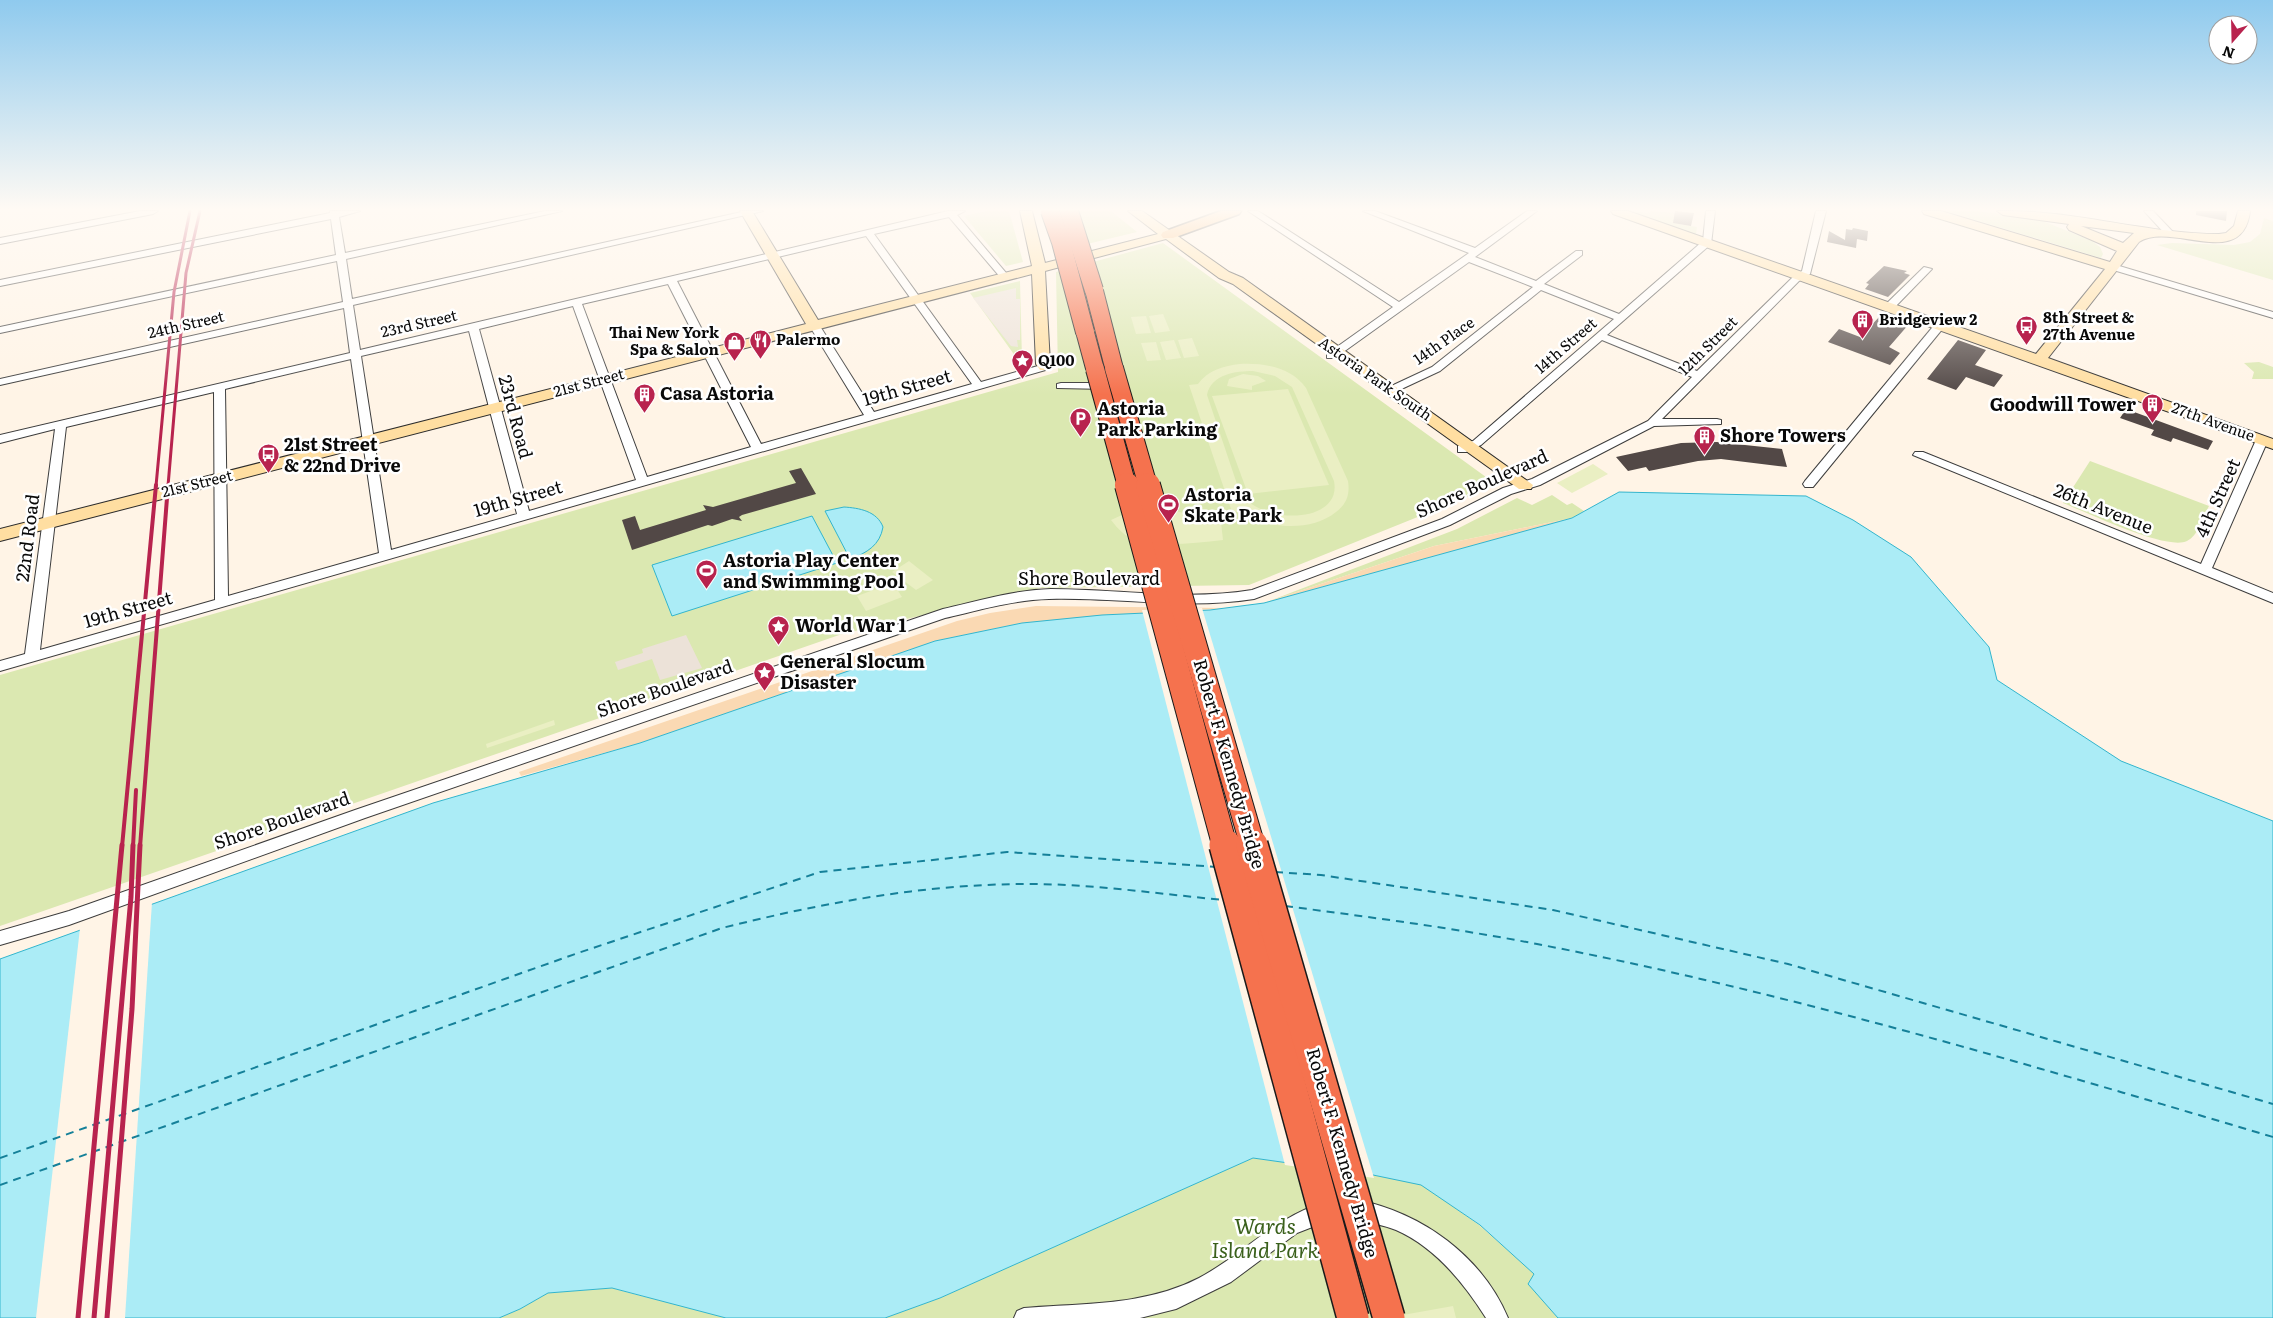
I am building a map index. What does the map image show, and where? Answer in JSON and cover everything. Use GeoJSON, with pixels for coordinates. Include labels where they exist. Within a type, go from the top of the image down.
{"type":"FeatureCollection","features":[{"type":"Feature","properties":{"kind":"highway","name":"Robert F. Kennedy Bridge"},"geometry":{"type":"LineString","coordinates":[[1069,273],[1353,1318]]}},
{"type":"Feature","properties":{"kind":"highway","name":"Robert F. Kennedy Bridge"},"geometry":{"type":"LineString","coordinates":[[1088,273],[1111,358],[1389,1318]]}},
{"type":"Feature","properties":{"kind":"street"},"geometry":{"type":"LineString","coordinates":[[0,283],[50,273]]}},
{"type":"Feature","properties":{"kind":"street"},"geometry":{"type":"LineString","coordinates":[[0,330],[269,273]]}},
{"type":"Feature","properties":{"kind":"street"},"geometry":{"type":"LineString","coordinates":[[343,273],[386,555]]}},
{"type":"Feature","properties":{"kind":"street","name":"24th Street"},"geometry":{"type":"LineString","coordinates":[[0,382],[483,273]]}},
{"type":"Feature","properties":{"kind":"street","name":"23rd Street"},"geometry":{"type":"LineString","coordinates":[[0,439],[703,273]]}},
{"type":"Feature","properties":{"kind":"street"},"geometry":{"type":"LineString","coordinates":[[783,273],[871,416]]}},
{"type":"Feature","properties":{"kind":"street"},"geometry":{"type":"LineString","coordinates":[[897,273],[979,386]]}},
{"type":"Feature","properties":{"kind":"street"},"geometry":{"type":"LineString","coordinates":[[1001,273],[1004,276]]}},
{"type":"Feature","properties":{"kind":"street","name":"21st Street"},"geometry":{"type":"LineString","coordinates":[[0,535],[1017,273]]}},
{"type":"Feature","properties":{"kind":"street"},"geometry":{"type":"LineString","coordinates":[[1038,273],[1043,364],[1045,367]]}},
{"type":"Feature","properties":{"kind":"street","name":"Astoria Park South"},"geometry":{"type":"LineString","coordinates":[[1221,273],[1228,283],[1391,390],[1516,488]]}},
{"type":"Feature","properties":{"kind":"street"},"geometry":{"type":"LineString","coordinates":[[1347,273],[1400,307]]}},
{"type":"Feature","properties":{"kind":"street"},"geometry":{"type":"LineString","coordinates":[[1334,354],[1448,273]]}},
{"type":"Feature","properties":{"kind":"street"},"geometry":{"type":"LineString","coordinates":[[1510,273],[1621,318]]}},
{"type":"Feature","properties":{"kind":"street","name":"14th Place"},"geometry":{"type":"LineString","coordinates":[[1391,390],[1436,369],[1555,273]]}},
{"type":"Feature","properties":{"kind":"street","name":"14th Street"},"geometry":{"type":"LineString","coordinates":[[1466,448],[1478,442],[1673,273]]}},
{"type":"Feature","properties":{"kind":"street","name":"27th Avenue"},"geometry":{"type":"LineString","coordinates":[[1794,273],[2268,442]]}},
{"type":"Feature","properties":{"kind":"street","name":"12th Street"},"geometry":{"type":"LineString","coordinates":[[1652,423],[1806,273]]}},
{"type":"Feature","properties":{"kind":"street"},"geometry":{"type":"LineString","coordinates":[[1890,306],[1923,273]]}},
{"type":"Feature","properties":{"kind":"street"},"geometry":{"type":"LineString","coordinates":[[2039,360],[2109,273]]}},
{"type":"Feature","properties":{"kind":"street"},"geometry":{"type":"LineString","coordinates":[[2131,273],[2273,315]]}},
{"type":"Feature","properties":{"kind":"street"},"geometry":{"type":"LineString","coordinates":[[671,280],[756,448]]}},
{"type":"Feature","properties":{"kind":"street"},"geometry":{"type":"LineString","coordinates":[[576,302],[643,482]]}},
{"type":"Feature","properties":{"kind":"street"},"geometry":{"type":"LineString","coordinates":[[1809,484],[1940,325]]}},
{"type":"Feature","properties":{"kind":"street","name":"23rd Road"},"geometry":{"type":"LineString","coordinates":[[473,327],[524,516]]}},
{"type":"Feature","properties":{"kind":"street"},"geometry":{"type":"LineString","coordinates":[[1600,336],[1700,376]]}},
{"type":"Feature","properties":{"kind":"street","name":"Astoria Park South"},"geometry":{"type":"LineString","coordinates":[[1334,354],[1466,448]]}},
{"type":"Feature","properties":{"kind":"street","name":"19th Street"},"geometry":{"type":"LineString","coordinates":[[0,666],[756,448],[1045,367]]}},
{"type":"Feature","properties":{"kind":"street"},"geometry":{"type":"LineString","coordinates":[[1061,386],[1095,384],[1119,387]]}},
{"type":"Feature","properties":{"kind":"street"},"geometry":{"type":"LineString","coordinates":[[219,387],[222,602]]}},
{"type":"Feature","properties":{"kind":"street","name":"Shore Boulevard"},"geometry":{"type":"LineString","coordinates":[[0,938],[69,918],[333,823],[943,614],[1019,596],[1052,594],[1134,598],[1231,598],[1254,594],[1446,522],[1516,488],[1536,482],[1652,423],[1717,422]]}},
{"type":"Feature","properties":{"kind":"street","name":"22nd Road"},"geometry":{"type":"LineString","coordinates":[[32,656],[47,523],[61,425]]}},
{"type":"Feature","properties":{"kind":"street","name":"4th Street"},"geometry":{"type":"LineString","coordinates":[[2205,570],[2268,442]]}},
{"type":"Feature","properties":{"kind":"street","name":"26th Avenue"},"geometry":{"type":"LineString","coordinates":[[1918,455],[2273,598]]}},
{"type":"Feature","properties":{"kind":"street"},"geometry":{"type":"LineString","coordinates":[[1024,1318],[1104,1314],[1172,1300],[1195,1291],[1237,1266],[1290,1225],[1318,1214],[1350,1209],[1390,1216],[1426,1236],[1444,1249],[1469,1276],[1498,1318]]}},
{"type":"Feature","properties":{"kind":"green space"},"geometry":{"type":"Polygon","coordinates":[[[1056,273],[1204,273],[1497,485],[1249,585],[1040,588],[842,634],[0,926],[0,675],[1058,372],[1056,273]]]}},
{"type":"Feature","properties":{"kind":"green space"},"geometry":{"type":"Polygon","coordinates":[[[2248,273],[2273,273],[2273,280],[2248,273]]]}},
{"type":"Feature","properties":{"kind":"green space"},"geometry":{"type":"Polygon","coordinates":[[[1020,281],[1022,360],[1027,361],[1027,365],[1023,367],[970,293],[1020,281]]]}},
{"type":"Feature","properties":{"kind":"green space"},"geometry":{"type":"Polygon","coordinates":[[[1163,314],[1170,331],[1155,333],[1149,316],[1163,314]]]}},
{"type":"Feature","properties":{"kind":"green space"},"geometry":{"type":"Polygon","coordinates":[[[1146,316],[1151,333],[1136,334],[1131,317],[1146,316]]]}},
{"type":"Feature","properties":{"kind":"green space"},"geometry":{"type":"Polygon","coordinates":[[[1192,338],[1199,356],[1184,358],[1178,340],[1192,338]]]}},
{"type":"Feature","properties":{"kind":"green space"},"geometry":{"type":"Polygon","coordinates":[[[1174,340],[1181,358],[1166,360],[1160,342],[1174,340]]]}},
{"type":"Feature","properties":{"kind":"green space"},"geometry":{"type":"Polygon","coordinates":[[[1156,342],[1161,360],[1147,361],[1141,343],[1156,342]]]}},
{"type":"Feature","properties":{"kind":"green space"},"geometry":{"type":"Polygon","coordinates":[[[2259,362],[2273,367],[2273,379],[2252,379],[2254,372],[2244,363],[2259,362]]]}},
{"type":"Feature","properties":{"kind":"green space"},"geometry":{"type":"Polygon","coordinates":[[[1240,364],[1258,364],[1285,371],[1293,375],[1306,388],[1348,481],[1349,490],[1345,502],[1340,509],[1328,518],[1298,526],[1287,526],[1267,523],[1242,513],[1232,512],[1189,385],[1198,384],[1207,375],[1217,370],[1240,364]],[[1253,371],[1232,373],[1213,382],[1207,395],[1239,490],[1248,502],[1262,510],[1279,514],[1296,516],[1312,513],[1325,506],[1333,496],[1334,481],[1292,387],[1275,376],[1253,371]]]}},
{"type":"Feature","properties":{"kind":"green space"},"geometry":{"type":"Polygon","coordinates":[[[1243,374],[1258,376],[1266,381],[1252,386],[1252,390],[1227,386],[1229,379],[1243,374]]]}},
{"type":"Feature","properties":{"kind":"green space"},"geometry":{"type":"Polygon","coordinates":[[[1288,389],[1329,485],[1248,494],[1212,396],[1288,389]]]}},
{"type":"Feature","properties":{"kind":"green space"},"geometry":{"type":"Polygon","coordinates":[[[2090,461],[2209,506],[2195,535],[2187,541],[2177,543],[2162,541],[2126,529],[2063,503],[2090,461]]]}},
{"type":"Feature","properties":{"kind":"green space"},"geometry":{"type":"Polygon","coordinates":[[[1593,464],[1608,474],[1572,493],[1557,483],[1593,464]]]}},
{"type":"Feature","properties":{"kind":"green space"},"geometry":{"type":"Polygon","coordinates":[[[1552,495],[1567,505],[1572,503],[1584,511],[1572,518],[1434,546],[1264,603],[1457,529],[1517,498],[1532,505],[1552,495]]]}},
{"type":"Feature","properties":{"kind":"green space","name":"Astoria Skate Park"},"geometry":{"type":"Polygon","coordinates":[[[1146,504],[1221,522],[1223,540],[1169,544],[1148,543],[1134,540],[1119,530],[1111,520],[1146,504]]]}},
{"type":"Feature","properties":{"kind":"green space"},"geometry":{"type":"Polygon","coordinates":[[[909,561],[933,580],[916,590],[892,572],[909,561]]]}},
{"type":"Feature","properties":{"kind":"green space"},"geometry":{"type":"Polygon","coordinates":[[[893,583],[902,597],[866,611],[857,596],[893,583]]]}},
{"type":"Feature","properties":{"kind":"green space"},"geometry":{"type":"Polygon","coordinates":[[[554,720],[555,725],[487,748],[486,744],[554,720]]]}},
{"type":"Feature","properties":{"kind":"green space","name":"Wards Island Park"},"geometry":{"type":"Polygon","coordinates":[[[1253,1158],[1373,1175],[1421,1184],[1479,1225],[1535,1274],[1529,1284],[1558,1318],[885,1318],[940,1298],[1253,1158]]]}},
{"type":"Feature","properties":{"kind":"green space"},"geometry":{"type":"Polygon","coordinates":[[[612,1288],[726,1318],[499,1318],[520,1309],[548,1293],[612,1288]]]}},
{"type":"Feature","properties":{"kind":"green space"},"geometry":{"type":"Polygon","coordinates":[[[1453,1306],[1456,1318],[1386,1318],[1453,1306]]]}},
{"type":"Feature","properties":{"kind":"sand"},"geometry":{"type":"Polygon","coordinates":[[[1572,518],[1264,603],[1434,546],[1572,518]]]}},
{"type":"Feature","properties":{"kind":"sand"},"geometry":{"type":"Polygon","coordinates":[[[1036,606],[1225,608],[1022,623],[935,641],[640,743],[521,776],[519,772],[957,621],[990,613],[1036,606]]]}},
{"type":"Feature","properties":{"kind":"shaded area"},"geometry":{"type":"Polygon","coordinates":[[[1016,288],[1016,299],[1020,299],[1020,340],[1017,340],[1018,347],[1011,346],[973,298],[1016,288]]]}},
{"type":"Feature","properties":{"kind":"shaded area"},"geometry":{"type":"Polygon","coordinates":[[[686,635],[702,668],[660,680],[652,659],[618,670],[615,662],[643,653],[642,649],[686,635]]]}},
{"type":"Feature","properties":{"kind":"water"},"geometry":{"type":"Polygon","coordinates":[[[1619,492],[1806,496],[1853,520],[1911,557],[1989,647],[1997,680],[2121,761],[2273,821],[2273,1318],[1558,1318],[1528,1284],[1534,1274],[1480,1225],[1421,1185],[1373,1175],[1253,1158],[940,1298],[885,1318],[726,1318],[612,1288],[548,1293],[520,1309],[499,1318],[0,1318],[0,959],[433,803],[640,743],[935,641],[1022,623],[1102,615],[1210,610],[1264,603],[1572,518],[1619,492]]]}},
{"type":"Feature","properties":{"kind":"water"},"geometry":{"type":"Polygon","coordinates":[[[844,507],[867,511],[876,517],[883,527],[879,539],[872,547],[850,559],[825,511],[844,507]]]}},
{"type":"Feature","properties":{"kind":"water","name":"Astoria Play Center and Swimming Pool"},"geometry":{"type":"Polygon","coordinates":[[[812,516],[837,563],[672,616],[652,565],[812,516]]]}},
{"type":"Feature","properties":{"kind":"pier"},"geometry":{"type":"Polygon","coordinates":[[[1202,608],[1374,1178],[1285,1165],[1142,610],[1202,608]]]}},
{"type":"Feature","properties":{"kind":"pier"},"geometry":{"type":"Polygon","coordinates":[[[152,902],[125,1318],[36,1318],[80,928],[152,902]]]}},
{"type":"Feature","properties":{"kind":"building"},"geometry":{"type":"Polygon","coordinates":[[[1877,273],[1905,273],[1910,275],[1888,297],[1865,289],[1869,284],[1866,283],[1877,273]]]}},
{"type":"Feature","properties":{"kind":"building","name":"Bridgeview 2"},"geometry":{"type":"Polygon","coordinates":[[[1882,314],[1909,324],[1889,347],[1900,353],[1890,365],[1828,342],[1839,329],[1860,337],[1882,314]]]}},
{"type":"Feature","properties":{"kind":"building"},"geometry":{"type":"Polygon","coordinates":[[[1958,340],[1986,350],[1975,365],[2003,375],[1994,387],[1966,377],[1956,390],[1927,379],[1958,340]]]}},
{"type":"Feature","properties":{"kind":"building","name":"Goodwill Tower"},"geometry":{"type":"Polygon","coordinates":[[[2126,409],[2213,441],[2208,450],[2173,438],[2171,442],[2151,435],[2154,430],[2120,418],[2126,409]]]}},
{"type":"Feature","properties":{"kind":"building","name":"Shore Towers"},"geometry":{"type":"Polygon","coordinates":[[[1717,442],[1782,449],[1787,467],[1721,459],[1698,461],[1649,471],[1646,467],[1628,471],[1616,457],[1681,443],[1717,442]]]}},
{"type":"Feature","properties":{"kind":"building","name":"Astoria Play Center and Swimming Pool"},"geometry":{"type":"Polygon","coordinates":[[[801,468],[816,494],[742,515],[739,517],[742,521],[732,519],[712,526],[708,525],[632,550],[622,520],[635,516],[640,530],[706,510],[703,505],[713,507],[796,483],[789,471],[801,468]]]}},
{"type":"Feature","properties":{"kind":"ferry route"},"geometry":{"type":"LineString","coordinates":[[0,1158],[578,953],[820,872],[1007,852],[1217,867]]}},
{"type":"Feature","properties":{"kind":"ferry route"},"geometry":{"type":"LineString","coordinates":[[1275,872],[1321,875],[1553,910],[1788,964],[2273,1104]]}},
{"type":"Feature","properties":{"kind":"ferry route"},"geometry":{"type":"LineString","coordinates":[[0,1185],[722,928],[839,902],[957,887],[1037,884],[1084,886],[1223,900]]}},
{"type":"Feature","properties":{"kind":"ferry route"},"geometry":{"type":"LineString","coordinates":[[1285,906],[1506,938],[1723,984],[1816,1007],[1999,1057],[2273,1137]]}},
{"type":"Feature","properties":{"kind":"railway"},"geometry":{"type":"LineString","coordinates":[[156,486],[174,292],[178,273]]}},
{"type":"Feature","properties":{"kind":"railway"},"geometry":{"type":"LineString","coordinates":[[168,486],[186,273]]}},
{"type":"Feature","properties":{"kind":"railway"},"geometry":{"type":"LineString","coordinates":[[122,847],[156,485]]}},
{"type":"Feature","properties":{"kind":"railway"},"geometry":{"type":"LineString","coordinates":[[140,847],[168,485]]}},
{"type":"Feature","properties":{"kind":"railway"},"geometry":{"type":"LineString","coordinates":[[133,847],[136,790]]}},
{"type":"Feature","properties":{"kind":"railway"},"geometry":{"type":"LineString","coordinates":[[78,1318],[122,845]]}},
{"type":"Feature","properties":{"kind":"railway"},"geometry":{"type":"LineString","coordinates":[[94,1318],[131,897],[133,845]]}},
{"type":"Feature","properties":{"kind":"railway"},"geometry":{"type":"LineString","coordinates":[[107,1318],[132,1009],[140,845]]}},
{"type":"Feature","properties":{"kind":"place","name":"Bridgeview 2"},"geometry":{"type":"Point","coordinates":[1863,339]}},
{"type":"Feature","properties":{"kind":"place","name":"8th Street & 27th Avenue"},"geometry":{"type":"Point","coordinates":[2027,346]}},
{"type":"Feature","properties":{"kind":"place","name":"Palermo"},"geometry":{"type":"Point","coordinates":[760,359]}},
{"type":"Feature","properties":{"kind":"place","name":"Thai New York Spa & Salon"},"geometry":{"type":"Point","coordinates":[735,361]}},
{"type":"Feature","properties":{"kind":"place","name":"Q100"},"geometry":{"type":"Point","coordinates":[1022,380]}},
{"type":"Feature","properties":{"kind":"place","name":"Casa Astoria"},"geometry":{"type":"Point","coordinates":[644,413]}},
{"type":"Feature","properties":{"kind":"place","name":"Goodwill Tower"},"geometry":{"type":"Point","coordinates":[2152,424]}},
{"type":"Feature","properties":{"kind":"place","name":"Astoria Park Parking"},"geometry":{"type":"Point","coordinates":[1081,438]}},
{"type":"Feature","properties":{"kind":"place","name":"Shore Towers"},"geometry":{"type":"Point","coordinates":[1704,455]}},
{"type":"Feature","properties":{"kind":"place","name":"21st Street & 22nd Drive"},"geometry":{"type":"Point","coordinates":[268,474]}},
{"type":"Feature","properties":{"kind":"place","name":"Astoria Skate Park"},"geometry":{"type":"Point","coordinates":[1168,524]}},
{"type":"Feature","properties":{"kind":"place","name":"Astoria Play Center and Swimming Pool"},"geometry":{"type":"Point","coordinates":[707,590]}},
{"type":"Feature","properties":{"kind":"place","name":"World War 1"},"geometry":{"type":"Point","coordinates":[779,645]}},
{"type":"Feature","properties":{"kind":"place","name":"General Slocum Disaster"},"geometry":{"type":"Point","coordinates":[764,691]}}]}
